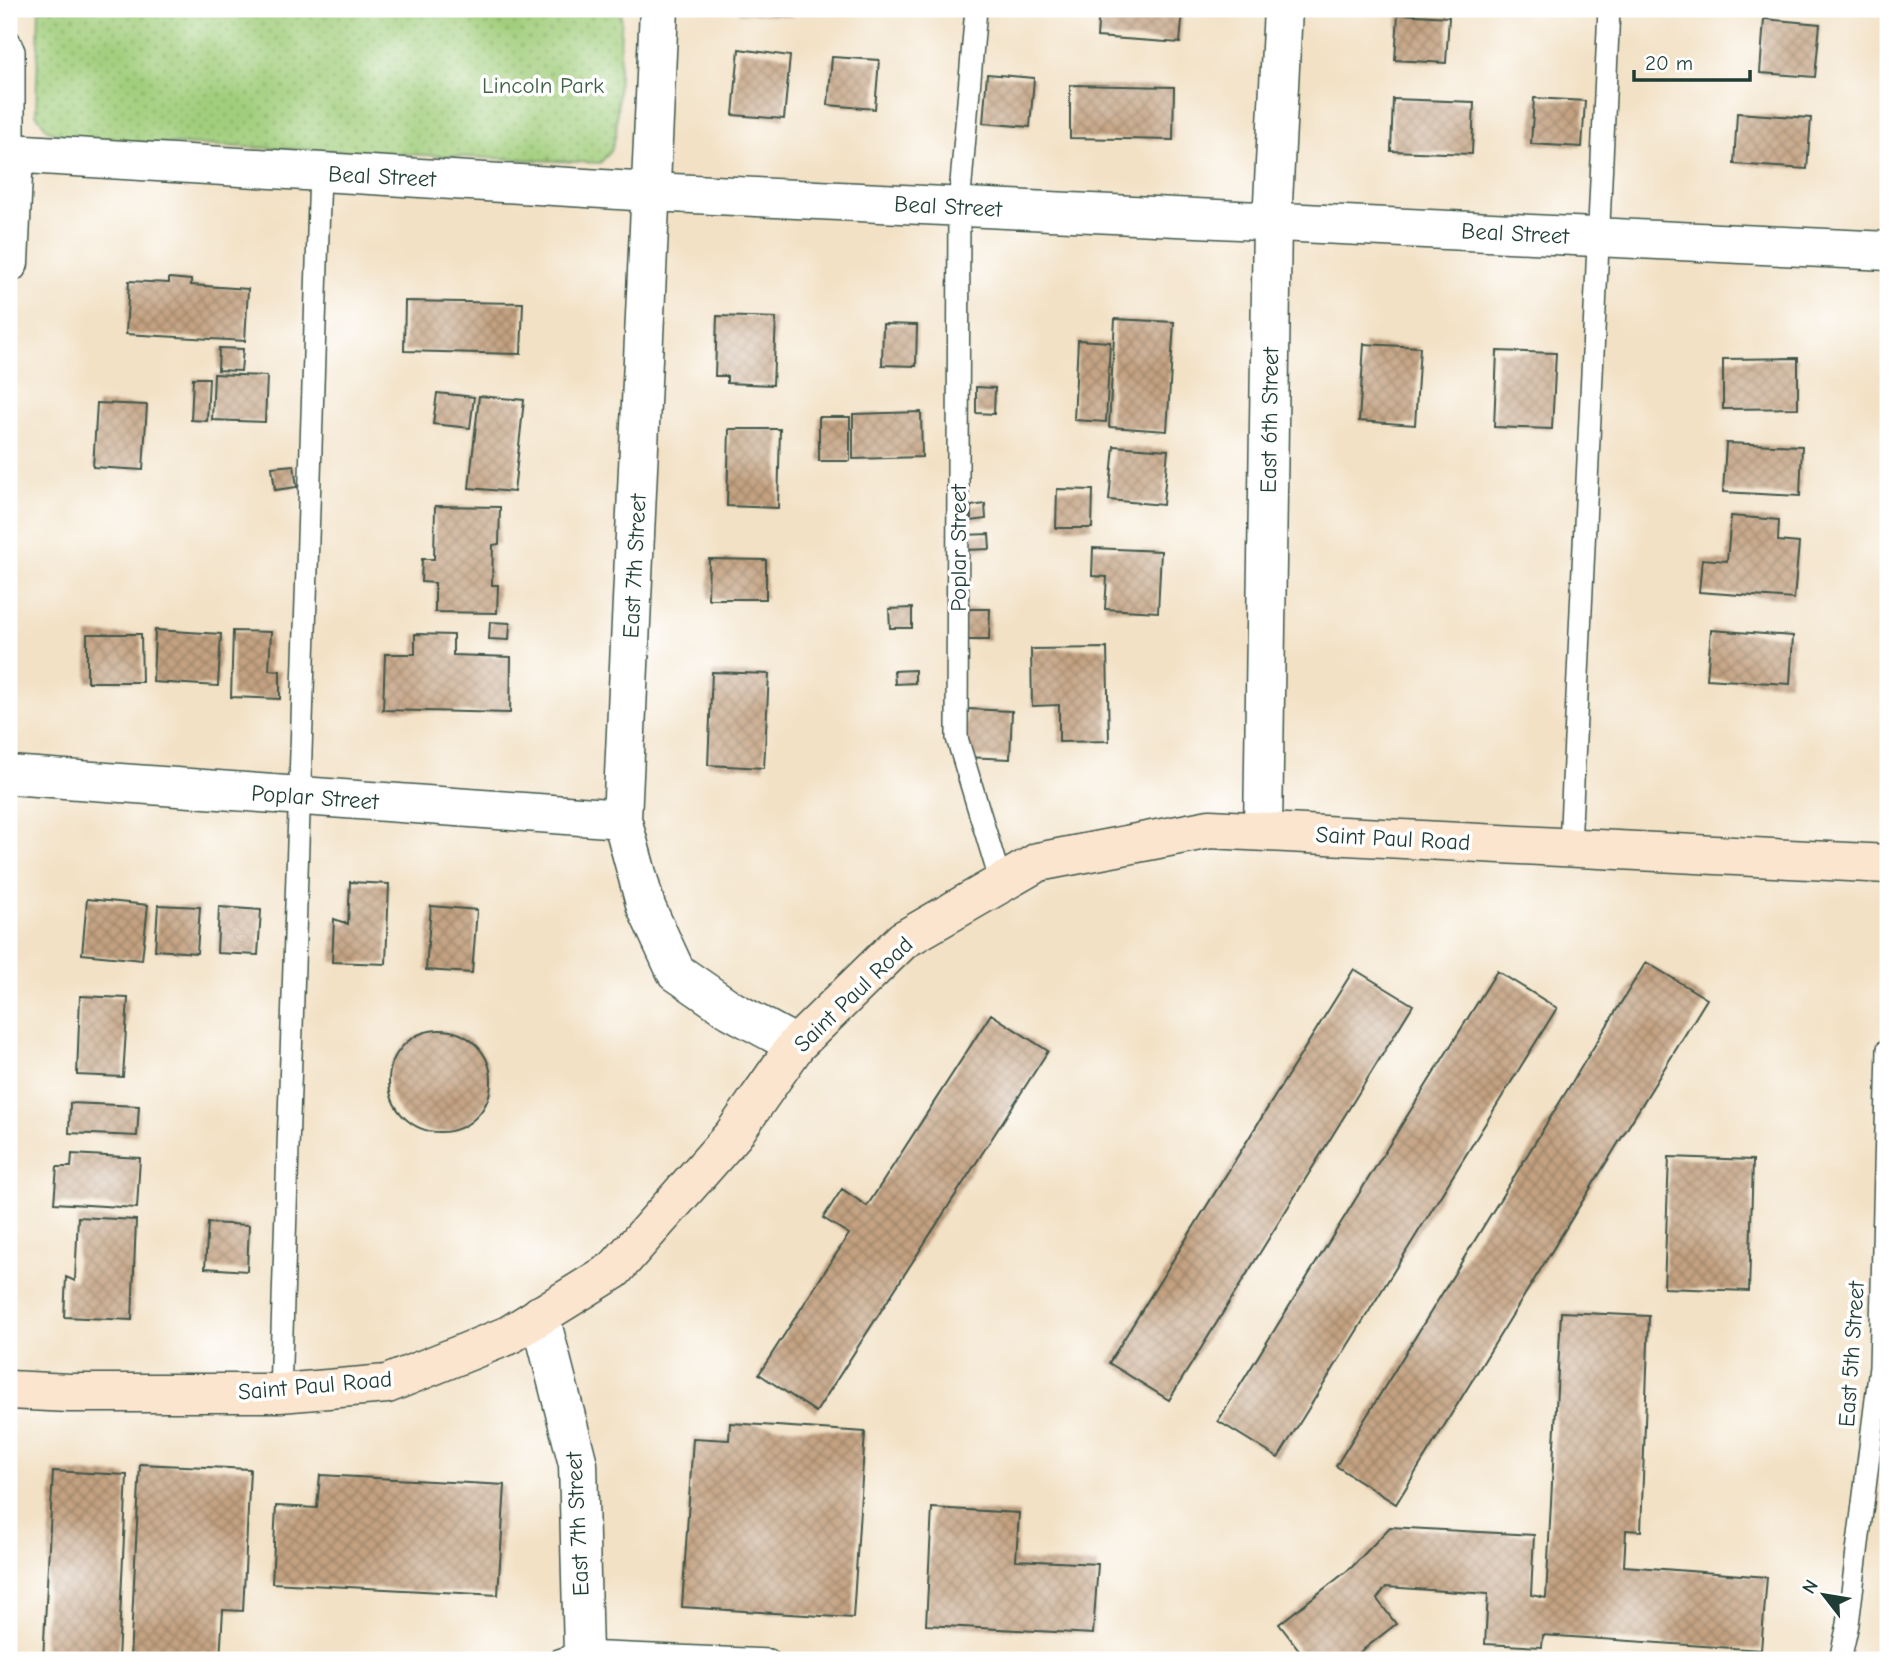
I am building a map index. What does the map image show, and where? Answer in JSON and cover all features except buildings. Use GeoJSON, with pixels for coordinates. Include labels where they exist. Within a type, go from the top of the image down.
{"type":"FeatureCollection","features":[{"type":"Feature","properties":{"kind":"main road","name":"Saint Paul Road"},"geometry":{"type":"LineString","coordinates":[[9,1390],[69,1393],[280,1393],[387,1384],[509,1335],[614,1270],[733,1135],[796,1045],[903,940],[1038,862],[1210,829],[1888,864]]}},
{"type":"Feature","properties":{"kind":"street","name":"East 7th Street"},"geometry":{"type":"LineString","coordinates":[[659,9],[622,819],[646,907],[676,972],[731,1010],[796,1045]]}},
{"type":"Feature","properties":{"kind":"street","name":"East 6th Street"},"geometry":{"type":"LineString","coordinates":[[1263,831],[1272,221],[1283,9]]}},
{"type":"Feature","properties":{"kind":"street","name":"Beal Street"},"geometry":{"type":"LineString","coordinates":[[11,153],[651,192],[1888,251]]}},
{"type":"Feature","properties":{"kind":"street"},"geometry":{"type":"LineString","coordinates":[[9,263],[11,153]]}},
{"type":"Feature","properties":{"kind":"street","name":"Poplar Street"},"geometry":{"type":"LineString","coordinates":[[9,775],[622,819]]}},
{"type":"Feature","properties":{"kind":"street","name":"East 7th Street"},"geometry":{"type":"LineString","coordinates":[[540,1315],[578,1464],[571,1656]]}},
{"type":"Feature","properties":{"kind":"lane","name":"Poplar Street"},"geometry":{"type":"LineString","coordinates":[[975,9],[959,206],[957,738],[1001,883]]}},
{"type":"Feature","properties":{"kind":"lane"},"geometry":{"type":"LineString","coordinates":[[1570,847],[1609,9]]}},
{"type":"Feature","properties":{"kind":"lane"},"geometry":{"type":"LineString","coordinates":[[9,40],[13,51],[11,153]]}},
{"type":"Feature","properties":{"kind":"lane"},"geometry":{"type":"LineString","coordinates":[[280,1393],[320,172]]}},
{"type":"Feature","properties":{"kind":"lane","name":"East 5th Street"},"geometry":{"type":"LineString","coordinates":[[1840,1660],[1848,1623],[1880,1367],[1888,1049]]}},
{"type":"Feature","properties":{"kind":"lane"},"geometry":{"type":"LineString","coordinates":[[571,1656],[769,1660]]}},
{"type":"Feature","properties":{"kind":"green space","name":"Lincoln Park"},"geometry":{"type":"Polygon","coordinates":[[[39,9],[622,9],[616,134],[611,151],[600,163],[66,139],[48,130],[36,114],[39,9]]]}}]}
